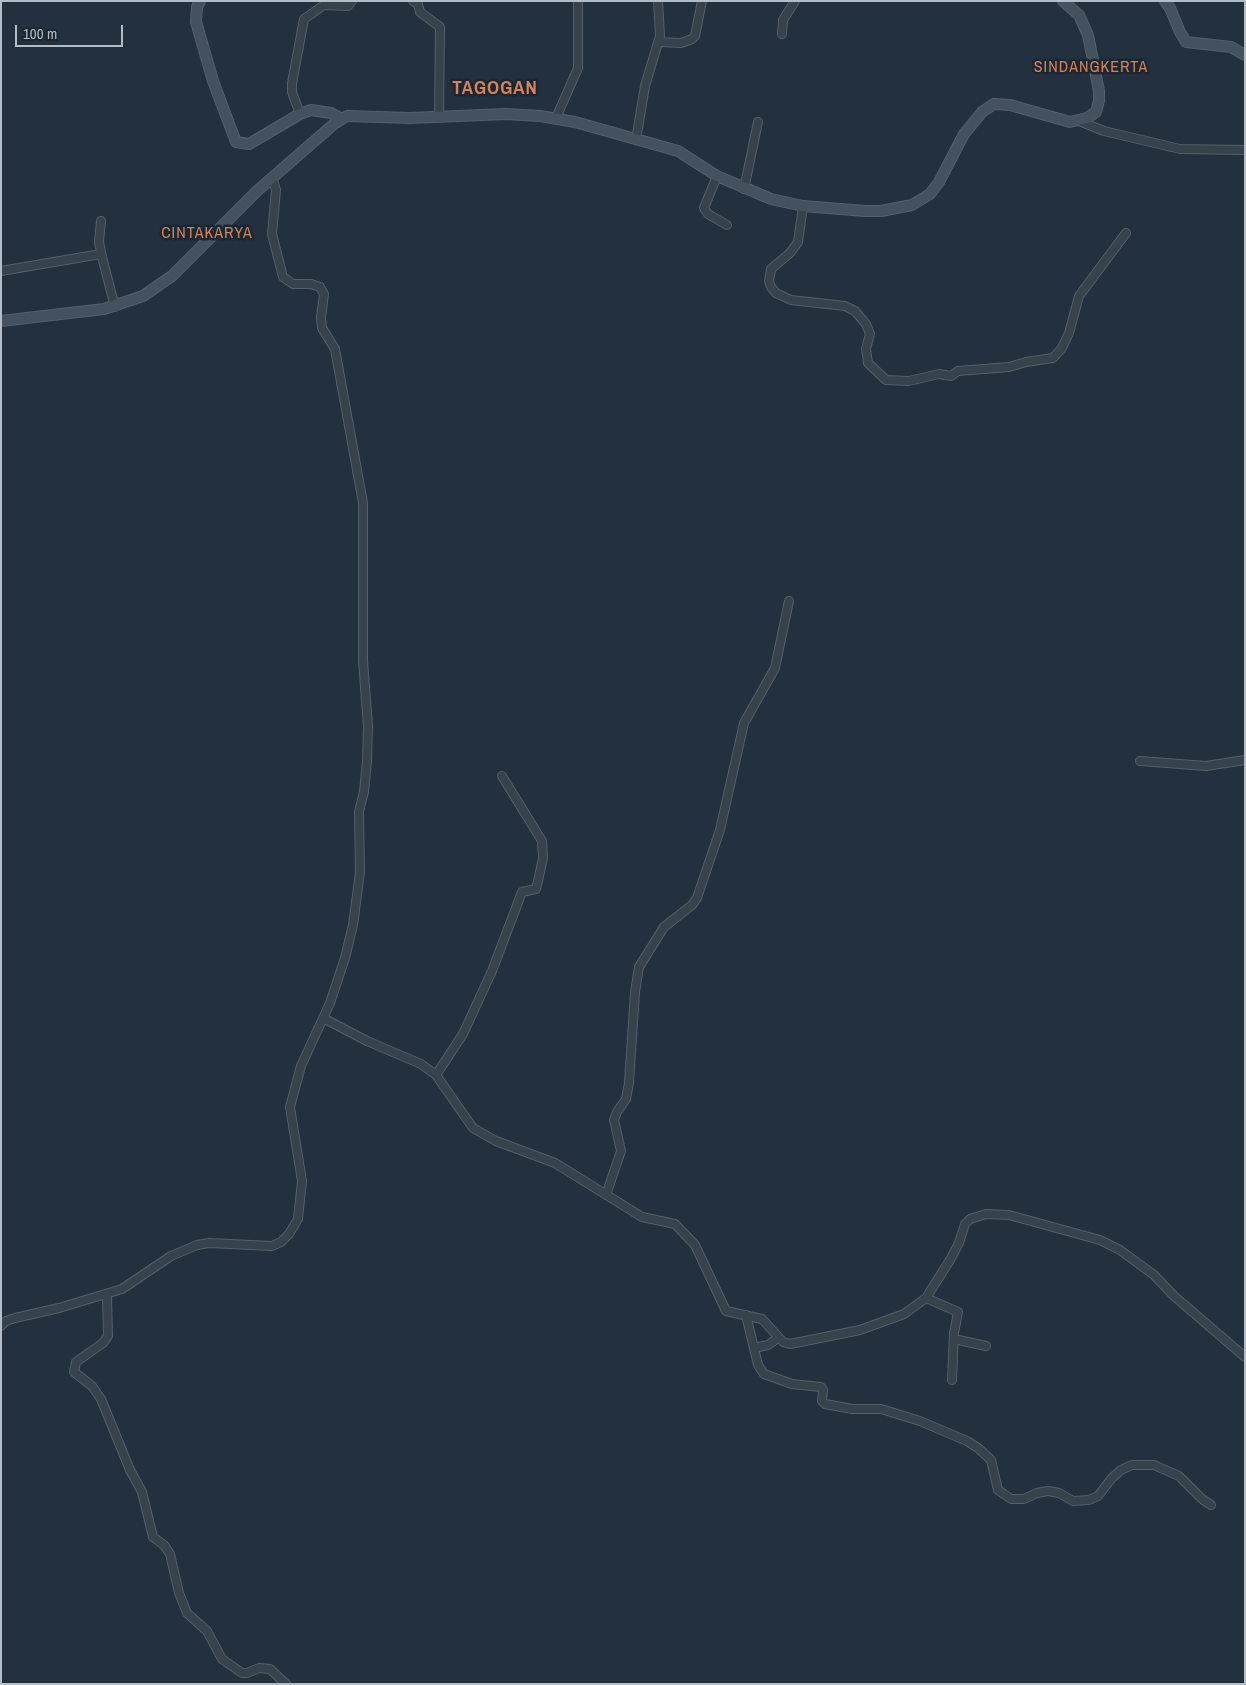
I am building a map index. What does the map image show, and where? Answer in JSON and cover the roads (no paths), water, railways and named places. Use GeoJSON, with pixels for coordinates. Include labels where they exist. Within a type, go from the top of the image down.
{"type":"FeatureCollection","features":[{"type":"Feature","properties":{"kind":"main road"},"geometry":{"type":"LineString","coordinates":[[200,1],[197,7],[196,22],[213,82],[236,142],[249,144],[300,114],[311,110],[331,113],[340,118],[363,116],[439,118],[506,114],[556,118],[678,151],[717,176],[771,199],[803,206],[880,211],[917,203],[930,194],[939,182],[964,134],[982,112],[994,104],[1010,105],[1059,120],[1079,121],[1096,112],[1099,102],[1099,91],[1086,29],[1075,11],[1063,1]]}},
{"type":"Feature","properties":{"kind":"main road"},"geometry":{"type":"LineString","coordinates":[[1165,1],[1186,42],[1231,47],[1245,55]]}},
{"type":"Feature","properties":{"kind":"main road"},"geometry":{"type":"LineString","coordinates":[[1,321],[115,307],[143,296],[172,276],[272,177],[340,118]]}},
{"type":"Feature","properties":{"kind":"street"},"geometry":{"type":"LineString","coordinates":[[300,114],[294,97],[292,83],[304,19],[324,5],[348,6],[352,1]]}},
{"type":"Feature","properties":{"kind":"street"},"geometry":{"type":"LineString","coordinates":[[414,1],[418,4],[420,12],[440,27],[439,118]]}},
{"type":"Feature","properties":{"kind":"street"},"geometry":{"type":"LineString","coordinates":[[556,118],[578,68],[578,1]]}},
{"type":"Feature","properties":{"kind":"street"},"geometry":{"type":"LineString","coordinates":[[636,140],[645,86],[659,42],[661,21],[658,1]]}},
{"type":"Feature","properties":{"kind":"street"},"geometry":{"type":"LineString","coordinates":[[659,42],[681,43],[695,36],[702,1]]}},
{"type":"Feature","properties":{"kind":"street"},"geometry":{"type":"LineString","coordinates":[[782,34],[783,20],[795,1]]}},
{"type":"Feature","properties":{"kind":"street"},"geometry":{"type":"LineString","coordinates":[[1079,121],[1104,131],[1180,149],[1245,150]]}},
{"type":"Feature","properties":{"kind":"street"},"geometry":{"type":"LineString","coordinates":[[744,189],[758,122]]}},
{"type":"Feature","properties":{"kind":"street"},"geometry":{"type":"LineString","coordinates":[[717,176],[704,208],[708,214],[727,225]]}},
{"type":"Feature","properties":{"kind":"street"},"geometry":{"type":"LineString","coordinates":[[1,1326],[6,1321],[107,1295],[122,1289],[171,1256],[197,1244],[272,1246],[281,1242],[294,1228],[299,1210],[302,1180],[290,1107],[301,1066],[323,1018],[344,958],[353,925],[360,872],[359,811],[364,792],[368,743],[362,652],[363,504],[335,349],[322,328],[321,317],[324,294],[320,287],[312,284],[294,284],[283,277],[272,234],[276,190],[272,177]]}},
{"type":"Feature","properties":{"kind":"street"},"geometry":{"type":"LineString","coordinates":[[803,206],[798,242],[790,253],[771,269],[769,281],[771,287],[776,293],[792,300],[845,306],[855,311],[866,324],[870,334],[866,349],[868,363],[886,380],[909,382],[939,374],[951,376],[958,371],[1009,367],[1053,358],[1062,348],[1069,333],[1080,296],[1126,233]]}},
{"type":"Feature","properties":{"kind":"street"},"geometry":{"type":"LineString","coordinates":[[100,221],[101,254],[115,307]]}},
{"type":"Feature","properties":{"kind":"street"},"geometry":{"type":"LineString","coordinates":[[1,271],[101,254]]}},
{"type":"Feature","properties":{"kind":"street"},"geometry":{"type":"LineString","coordinates":[[606,1195],[621,1151],[614,1120],[626,1099],[629,1083],[635,992],[639,967],[664,927],[692,905],[697,898],[720,830],[744,723],[775,668],[790,601]]}},
{"type":"Feature","properties":{"kind":"street"},"geometry":{"type":"LineString","coordinates":[[1140,760],[1206,766],[1245,760]]}},
{"type":"Feature","properties":{"kind":"street"},"geometry":{"type":"LineString","coordinates":[[436,1075],[459,1041],[492,971],[522,892],[536,889],[538,881],[543,858],[542,841],[502,776]]}},
{"type":"Feature","properties":{"kind":"street"},"geometry":{"type":"LineString","coordinates":[[323,1018],[367,1041],[407,1056],[436,1075],[473,1128],[496,1141],[555,1163],[642,1216],[675,1224],[695,1245],[725,1309],[736,1314],[762,1319],[778,1338],[790,1344],[860,1330],[904,1314],[926,1298],[959,1243],[965,1224],[970,1219],[986,1214],[1009,1215],[1100,1240],[1120,1250],[1154,1275],[1174,1296],[1245,1357]]}},
{"type":"Feature","properties":{"kind":"street"},"geometry":{"type":"LineString","coordinates":[[107,1295],[108,1336],[103,1344],[76,1362],[74,1372],[92,1386],[101,1399],[130,1470],[142,1492],[153,1537],[164,1545],[170,1554],[179,1593],[187,1613],[207,1631],[222,1659],[242,1673],[259,1668],[270,1670],[286,1684]]}},
{"type":"Feature","properties":{"kind":"street"},"geometry":{"type":"LineString","coordinates":[[926,1298],[958,1312],[954,1339],[952,1380]]}},
{"type":"Feature","properties":{"kind":"street"},"geometry":{"type":"LineString","coordinates":[[746,1315],[759,1369],[764,1374],[792,1384],[820,1387],[823,1390],[822,1401],[825,1404],[852,1409],[881,1409],[920,1421],[967,1441],[991,1460],[998,1490],[1014,1500],[1024,1499],[1037,1493],[1048,1491],[1059,1493],[1073,1502],[1092,1500],[1098,1496],[1121,1470],[1132,1465],[1154,1465],[1179,1476],[1202,1500],[1211,1505]]}},
{"type":"Feature","properties":{"kind":"street"},"geometry":{"type":"LineString","coordinates":[[754,1348],[768,1345],[778,1338]]}},
{"type":"Feature","properties":{"kind":"street"},"geometry":{"type":"LineString","coordinates":[[954,1339],[986,1346]]}},
{"type":"Feature","properties":{"kind":"district","name":"SINDANGKERTA"},"geometry":{"type":"Point","coordinates":[1091,68]}},
{"type":"Feature","properties":{"kind":"district","name":"TAGOGAN"},"geometry":{"type":"Point","coordinates":[495,89]}},
{"type":"Feature","properties":{"kind":"district","name":"CINTAKARYA"},"geometry":{"type":"Point","coordinates":[207,234]}}]}
